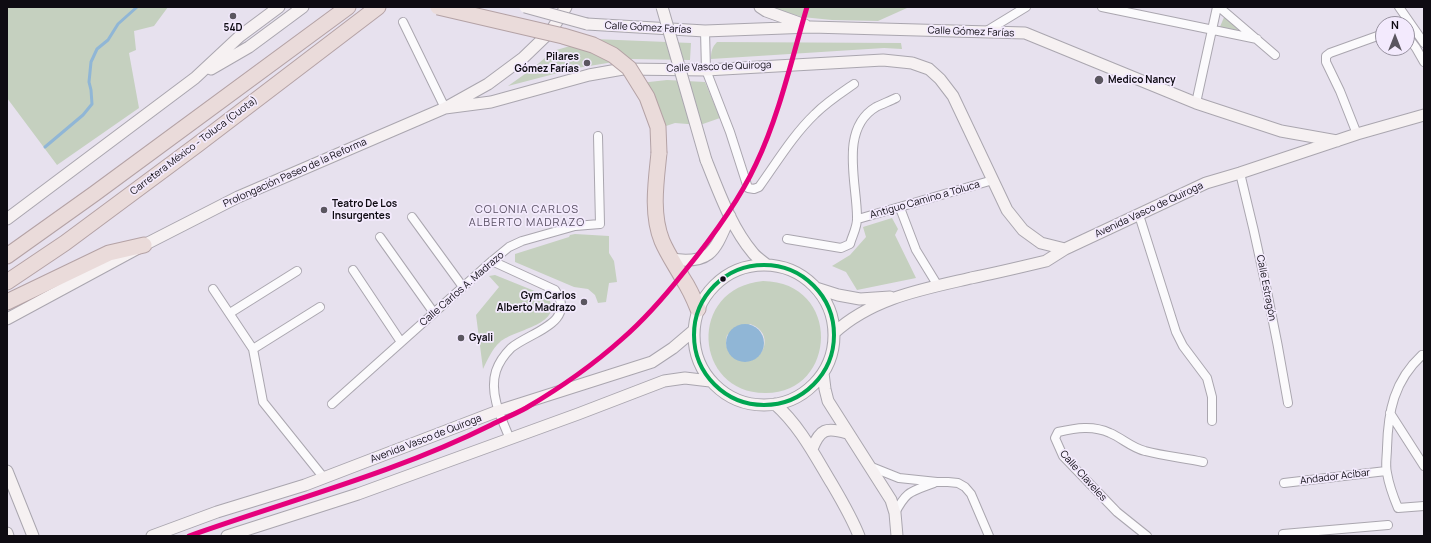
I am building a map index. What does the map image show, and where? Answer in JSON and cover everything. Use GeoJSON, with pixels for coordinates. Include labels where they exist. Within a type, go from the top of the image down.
{"type":"FeatureCollection","features":[{"type":"Feature","properties":{"kind":"highway","name":"Carretera México - Toluca (Cuota)"},"geometry":{"type":"LineString","coordinates":[[7,256],[94,194],[348,7]]}},
{"type":"Feature","properties":{"kind":"highway","name":"Carretera México - Toluca (Cuota)"},"geometry":{"type":"LineString","coordinates":[[7,282],[65,243],[191,150],[378,7]]}},
{"type":"Feature","properties":{"kind":"highway"},"geometry":{"type":"LineString","coordinates":[[438,7],[563,36],[593,45],[614,55],[629,68],[647,97],[658,127],[659,153],[655,190],[657,223],[662,240],[671,259],[684,280],[698,309]]}},
{"type":"Feature","properties":{"kind":"highway"},"geometry":{"type":"LineString","coordinates":[[7,302],[109,253],[144,245]]}},
{"type":"Feature","properties":{"kind":"main road"},"geometry":{"type":"LineString","coordinates":[[196,78],[240,36],[279,7]]}},
{"type":"Feature","properties":{"kind":"main road"},"geometry":{"type":"LineString","coordinates":[[7,220],[196,78],[249,47],[303,7]]}},
{"type":"Feature","properties":{"kind":"main road","name":"Calle Gómez Farías"},"geometry":{"type":"LineString","coordinates":[[525,7],[587,24],[705,31],[811,27],[1025,33],[1196,103],[1281,131],[1337,140]]}},
{"type":"Feature","properties":{"kind":"main road","name":"Prolongación Paseo de la Reforma"},"geometry":{"type":"LineString","coordinates":[[7,319],[144,245],[238,197],[445,108],[488,84],[523,58],[552,31],[566,7]]}},
{"type":"Feature","properties":{"kind":"main road"},"geometry":{"type":"LineString","coordinates":[[662,7],[706,160],[730,216],[746,244],[766,265]]}},
{"type":"Feature","properties":{"kind":"main road"},"geometry":{"type":"LineString","coordinates":[[760,7],[766,11],[811,27]]}},
{"type":"Feature","properties":{"kind":"main road","name":"Calle Vasco de Quiroga"},"geometry":{"type":"LineString","coordinates":[[445,108],[491,102],[589,75],[623,69],[706,70],[882,60],[912,63],[929,69],[940,79],[953,96],[1007,210],[1023,230],[1041,243],[1065,249]]}},
{"type":"Feature","properties":{"kind":"main road","name":"Avenida Vasco de Quiroga"},"geometry":{"type":"LineString","coordinates":[[834,333],[846,322],[863,312],[897,297],[1046,261],[1065,249],[1139,216],[1196,187],[1337,140],[1424,115]]}},
{"type":"Feature","properties":{"kind":"main road"},"geometry":{"type":"LineString","coordinates":[[671,259],[687,261],[707,256],[715,249],[730,216]]}},
{"type":"Feature","properties":{"kind":"main road"},"geometry":{"type":"LineString","coordinates":[[766,265],[780,267],[794,272],[806,278],[816,288],[829,309],[832,317],[834,333],[831,354],[823,373],[814,384],[802,393],[784,402],[775,404],[757,404],[740,400],[724,392],[710,381],[697,357],[694,344],[694,330],[698,309],[709,291],[725,276],[745,267],[766,265]]}},
{"type":"Feature","properties":{"kind":"main road","name":"Avenida Vasco de Quiroga"},"geometry":{"type":"LineString","coordinates":[[816,288],[838,295],[860,299],[897,297]]}},
{"type":"Feature","properties":{"kind":"main road","name":"Avenida Vasco de Quiroga"},"geometry":{"type":"LineString","coordinates":[[152,536],[217,512],[306,485],[498,411],[652,362],[673,348],[694,330]]}},
{"type":"Feature","properties":{"kind":"main road"},"geometry":{"type":"LineString","coordinates":[[823,373],[828,401],[891,500],[895,513],[897,536]]}},
{"type":"Feature","properties":{"kind":"main road"},"geometry":{"type":"LineString","coordinates":[[227,536],[358,494],[664,381],[685,378],[710,381]]}},
{"type":"Feature","properties":{"kind":"main road"},"geometry":{"type":"LineString","coordinates":[[775,404],[791,420],[812,449],[860,536]]}},
{"type":"Feature","properties":{"kind":"main road"},"geometry":{"type":"LineString","coordinates":[[812,449],[816,439],[821,433],[828,430],[836,430],[847,433]]}},
{"type":"Feature","properties":{"kind":"main road"},"geometry":{"type":"LineString","coordinates":[[7,471],[33,536]]}},
{"type":"Feature","properties":{"kind":"main road"},"geometry":{"type":"LineString","coordinates":[[7,532],[8,536]]}},
{"type":"Feature","properties":{"kind":"street"},"geometry":{"type":"LineString","coordinates":[[984,32],[1026,7]]}},
{"type":"Feature","properties":{"kind":"street"},"geometry":{"type":"LineString","coordinates":[[1102,7],[1257,39]]}},
{"type":"Feature","properties":{"kind":"street"},"geometry":{"type":"LineString","coordinates":[[1196,103],[1218,7],[1275,55]]}},
{"type":"Feature","properties":{"kind":"street"},"geometry":{"type":"LineString","coordinates":[[1399,7],[1424,43]]}},
{"type":"Feature","properties":{"kind":"street"},"geometry":{"type":"LineString","coordinates":[[403,22],[445,108]]}},
{"type":"Feature","properties":{"kind":"street"},"geometry":{"type":"LineString","coordinates":[[705,31],[706,70],[730,132],[748,188],[751,189],[759,187],[794,137],[815,114],[835,97],[854,84]]}},
{"type":"Feature","properties":{"kind":"street"},"geometry":{"type":"LineString","coordinates":[[1357,134],[1340,91],[1326,62],[1326,56],[1330,52],[1375,37]]}},
{"type":"Feature","properties":{"kind":"street"},"geometry":{"type":"LineString","coordinates":[[1415,47],[1424,62]]}},
{"type":"Feature","properties":{"kind":"street"},"geometry":{"type":"LineString","coordinates":[[787,239],[840,248],[850,244],[858,219],[853,171],[853,148],[856,130],[875,108],[896,98]]}},
{"type":"Feature","properties":{"kind":"street","name":"Calle Carlos A. Madrazo"},"geometry":{"type":"LineString","coordinates":[[332,404],[509,247],[522,241],[575,226],[600,224],[598,136]]}},
{"type":"Feature","properties":{"kind":"street","name":"Calle Estragón"},"geometry":{"type":"LineString","coordinates":[[1240,173],[1255,233],[1288,403]]}},
{"type":"Feature","properties":{"kind":"street","name":"Antiguo Camino a Toluca"},"geometry":{"type":"LineString","coordinates":[[858,219],[993,180]]}},
{"type":"Feature","properties":{"kind":"street"},"geometry":{"type":"LineString","coordinates":[[900,208],[916,250],[938,286]]}},
{"type":"Feature","properties":{"kind":"street"},"geometry":{"type":"LineString","coordinates":[[1139,216],[1176,332],[1183,346],[1207,378],[1212,397],[1212,421]]}},
{"type":"Feature","properties":{"kind":"street"},"geometry":{"type":"LineString","coordinates":[[412,217],[463,287]]}},
{"type":"Feature","properties":{"kind":"street"},"geometry":{"type":"LineString","coordinates":[[380,237],[434,313]]}},
{"type":"Feature","properties":{"kind":"street"},"geometry":{"type":"LineString","coordinates":[[492,261],[555,290],[561,299],[562,307],[558,317],[551,324],[512,348],[503,357],[496,372],[494,390],[498,411],[510,439]]}},
{"type":"Feature","properties":{"kind":"street"},"geometry":{"type":"LineString","coordinates":[[353,270],[401,342]]}},
{"type":"Feature","properties":{"kind":"street"},"geometry":{"type":"LineString","coordinates":[[230,313],[297,271]]}},
{"type":"Feature","properties":{"kind":"street"},"geometry":{"type":"LineString","coordinates":[[213,290],[253,349],[263,402],[324,478]]}},
{"type":"Feature","properties":{"kind":"street"},"geometry":{"type":"LineString","coordinates":[[253,349],[320,307]]}},
{"type":"Feature","properties":{"kind":"street"},"geometry":{"type":"LineString","coordinates":[[1423,356],[1413,363],[1404,375],[1394,396],[1390,412],[1386,471],[1398,508],[1424,506]]}},
{"type":"Feature","properties":{"kind":"street"},"geometry":{"type":"LineString","coordinates":[[1390,412],[1424,466]]}},
{"type":"Feature","properties":{"kind":"street","name":"Calle Claveles"},"geometry":{"type":"LineString","coordinates":[[1147,536],[1117,512],[1063,456],[1054,438],[1058,432],[1089,427],[1099,428],[1144,451],[1204,462]]}},
{"type":"Feature","properties":{"kind":"street"},"geometry":{"type":"LineString","coordinates":[[869,466],[899,478],[958,483],[965,486],[971,494],[989,536]]}},
{"type":"Feature","properties":{"kind":"street","name":"Andador Acíbar"},"geometry":{"type":"LineString","coordinates":[[1284,483],[1386,471]]}},
{"type":"Feature","properties":{"kind":"street"},"geometry":{"type":"LineString","coordinates":[[895,513],[902,500],[910,492],[937,482]]}},
{"type":"Feature","properties":{"kind":"street"},"geometry":{"type":"LineString","coordinates":[[1282,534],[1388,525]]}},
{"type":"Feature","properties":{"kind":"green space"},"geometry":{"type":"Polygon","coordinates":[[[7,7],[168,7],[154,26],[134,31],[136,50],[129,53],[139,108],[57,165],[7,98],[7,7]]]}},
{"type":"Feature","properties":{"kind":"green space"},"geometry":{"type":"Polygon","coordinates":[[[772,7],[916,7],[907,8],[878,21],[832,20],[802,17],[772,7]]]}},
{"type":"Feature","properties":{"kind":"green space"},"geometry":{"type":"Polygon","coordinates":[[[1225,15],[1239,26],[1236,34],[1219,29],[1225,15]]]}},
{"type":"Feature","properties":{"kind":"green space"},"geometry":{"type":"Polygon","coordinates":[[[594,39],[691,43],[690,60],[632,59],[577,68],[508,86],[532,69],[553,51],[594,39]]]}},
{"type":"Feature","properties":{"kind":"green space"},"geometry":{"type":"Polygon","coordinates":[[[717,42],[901,43],[902,49],[884,48],[711,59],[712,50],[717,42]]]}},
{"type":"Feature","properties":{"kind":"green space"},"geometry":{"type":"Polygon","coordinates":[[[667,80],[705,82],[720,118],[700,125],[675,123],[660,128],[631,84],[667,80]]]}},
{"type":"Feature","properties":{"kind":"green space"},"geometry":{"type":"Polygon","coordinates":[[[892,218],[898,229],[895,235],[916,278],[857,290],[846,272],[832,266],[850,255],[866,237],[863,227],[892,218]]]}},
{"type":"Feature","properties":{"kind":"green space"},"geometry":{"type":"Polygon","coordinates":[[[575,234],[609,236],[609,253],[614,261],[617,282],[609,283],[606,302],[598,303],[595,295],[588,289],[574,287],[515,262],[515,254],[575,234]]]}},
{"type":"Feature","properties":{"kind":"green space"},"geometry":{"type":"Polygon","coordinates":[[[495,275],[547,296],[551,305],[550,313],[537,325],[507,337],[500,342],[492,351],[483,369],[476,315],[499,287],[489,276],[495,275]]]}},
{"type":"Feature","properties":{"kind":"green space"},"geometry":{"type":"Polygon","coordinates":[[[763,281],[789,286],[807,299],[818,317],[821,337],[818,358],[807,376],[790,388],[766,393],[742,389],[724,377],[713,360],[709,340],[711,320],[721,302],[738,288],[763,281]],[[750,324],[727,335],[726,346],[730,353],[741,360],[749,361],[756,358],[762,352],[764,344],[764,337],[759,329],[750,324]]]}},
{"type":"Feature","properties":{"kind":"water"},"geometry":{"type":"Polygon","coordinates":[[[741,324],[749,324],[759,329],[763,336],[763,350],[759,357],[749,362],[741,362],[731,357],[729,354],[726,347],[726,339],[731,329],[734,327],[741,324]]]}},
{"type":"Feature","properties":{"kind":"waterway"},"geometry":{"type":"LineString","coordinates":[[45,147],[83,115],[92,104],[89,82],[91,62],[97,49],[108,40],[118,24],[137,7]]}},
{"type":"Feature","properties":{"kind":"transit line"},"geometry":{"type":"LineString","coordinates":[[189,536],[380,472],[455,442],[526,408],[576,376],[611,349],[638,324],[669,290],[714,234],[741,193],[756,164],[772,126],[807,7]]}},
{"type":"Feature","properties":{"kind":"transit line"},"geometry":{"type":"LineString","coordinates":[[771,265],[791,270],[814,285],[829,308],[833,321],[834,335],[833,349],[829,362],[814,385],[791,400],[778,404],[757,405],[737,400],[714,385],[699,362],[695,349],[694,328],[699,308],[714,285],[737,270],[750,266],[771,265]]}},
{"type":"Feature","properties":{"kind":"place","name":"54D"},"geometry":{"type":"Point","coordinates":[233,16]}},
{"type":"Feature","properties":{"kind":"place","name":"Pilares Gómez Farías"},"geometry":{"type":"Point","coordinates":[587,63]}},
{"type":"Feature","properties":{"kind":"place","name":"Medico Nancy"},"geometry":{"type":"Point","coordinates":[1099,80]}},
{"type":"Feature","properties":{"kind":"place","name":"Teatro De Los Insurgentes"},"geometry":{"type":"Point","coordinates":[324,210]}},
{"type":"Feature","properties":{"kind":"place","name":"Gym Carlos Alberto Madrazo"},"geometry":{"type":"Point","coordinates":[584,302]}},
{"type":"Feature","properties":{"kind":"place","name":"Gyali"},"geometry":{"type":"Point","coordinates":[461,338]}},
{"type":"Feature","properties":{"kind":"district","name":"COLONIA CARLOS ALBERTO MADRAZO"},"geometry":{"type":"Point","coordinates":[527,216]}}]}
